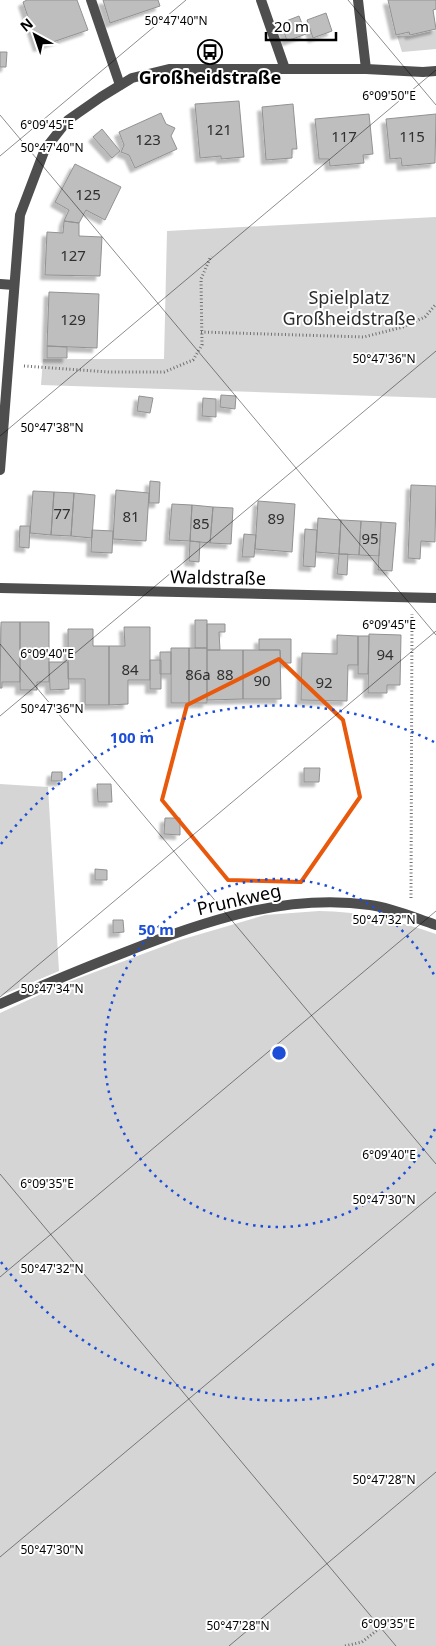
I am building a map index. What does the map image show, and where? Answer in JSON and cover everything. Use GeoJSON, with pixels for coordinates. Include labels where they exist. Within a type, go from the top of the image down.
{"type":"FeatureCollection","features":[{"type":"Feature","properties":{"kind":"street"},"geometry":{"type":"LineString","coordinates":[[91,0],[120,85]]}},
{"type":"Feature","properties":{"kind":"street"},"geometry":{"type":"LineString","coordinates":[[260,0],[285,69]]}},
{"type":"Feature","properties":{"kind":"street"},"geometry":{"type":"LineString","coordinates":[[358,0],[366,69]]}},
{"type":"Feature","properties":{"kind":"street"},"geometry":{"type":"LineString","coordinates":[[0,470],[20,215],[45,149],[68,120],[132,78],[169,69],[436,71]]}},
{"type":"Feature","properties":{"kind":"street"},"geometry":{"type":"LineString","coordinates":[[0,284],[14,285]]}},
{"type":"Feature","properties":{"kind":"street","name":"Waldstraße"},"geometry":{"type":"LineString","coordinates":[[0,588],[412,599],[436,598]]}},
{"type":"Feature","properties":{"kind":"street","name":"Prunkweg"},"geometry":{"type":"LineString","coordinates":[[0,1004],[61,977],[178,932],[263,908],[319,903],[370,905],[436,925]]}},
{"type":"Feature","properties":{"kind":"path"},"geometry":{"type":"LineString","coordinates":[[8,365],[109,372],[164,372],[193,360],[202,345],[201,280],[211,256]]}},
{"type":"Feature","properties":{"kind":"path"},"geometry":{"type":"LineString","coordinates":[[201,332],[364,337],[403,327],[425,316],[436,304]]}},
{"type":"Feature","properties":{"kind":"path"},"geometry":{"type":"LineString","coordinates":[[411,916],[412,599]]}},
{"type":"Feature","properties":{"kind":"path"},"geometry":{"type":"LineString","coordinates":[[346,1646],[362,1642],[394,1617]]}},
{"type":"Feature","properties":{"kind":"highlighted area"},"geometry":{"type":"Polygon","coordinates":[[[279,659],[343,720],[360,797],[301,882],[228,880],[162,800],[187,705],[279,659]]]}},
{"type":"Feature","properties":{"kind":"green space"},"geometry":{"type":"Polygon","coordinates":[[[436,30],[436,49],[402,52],[397,36],[410,36],[436,30]]]}},
{"type":"Feature","properties":{"kind":"green space","name":"Spielplatz Großheidstraße"},"geometry":{"type":"Polygon","coordinates":[[[436,217],[436,398],[41,385],[43,359],[164,359],[167,231],[436,217]]]}},
{"type":"Feature","properties":{"kind":"green space"},"geometry":{"type":"Polygon","coordinates":[[[0,784],[48,787],[59,971],[0,996],[0,784]]]}},
{"type":"Feature","properties":{"kind":"green space"},"geometry":{"type":"Polygon","coordinates":[[[334,911],[378,918],[436,934],[436,1646],[0,1646],[0,1013],[63,984],[180,940],[265,915],[334,911]]]}},
{"type":"Feature","properties":{"kind":"building"},"geometry":{"type":"Polygon","coordinates":[[[27,0],[77,0],[88,30],[38,47],[23,2],[27,0]]]}},
{"type":"Feature","properties":{"kind":"building"},"geometry":{"type":"Polygon","coordinates":[[[103,0],[158,0],[160,6],[110,23],[103,0]]]}},
{"type":"Feature","properties":{"kind":"building"},"geometry":{"type":"Polygon","coordinates":[[[388,0],[436,0],[436,9],[433,10],[436,29],[410,35],[409,32],[396,35],[388,0]]]}},
{"type":"Feature","properties":{"kind":"building"},"geometry":{"type":"Polygon","coordinates":[[[326,13],[332,31],[313,38],[307,20],[326,13]]]}},
{"type":"Feature","properties":{"kind":"building"},"geometry":{"type":"Polygon","coordinates":[[[299,16],[306,34],[287,41],[281,23],[299,16]]]}},
{"type":"Feature","properties":{"kind":"building"},"geometry":{"type":"Polygon","coordinates":[[[0,52],[7,52],[6,67],[0,67],[0,52]]]}},
{"type":"Feature","properties":{"kind":"building"},"geometry":{"type":"Polygon","coordinates":[[[239,101],[244,157],[221,159],[221,156],[200,158],[195,104],[239,101]]]}},
{"type":"Feature","properties":{"kind":"building"},"geometry":{"type":"Polygon","coordinates":[[[293,104],[297,149],[292,149],[292,158],[266,160],[262,107],[293,104]]]}},
{"type":"Feature","properties":{"kind":"building"},"geometry":{"type":"Polygon","coordinates":[[[161,113],[166,124],[175,128],[171,136],[177,149],[135,168],[129,155],[121,152],[124,145],[119,132],[161,113]]]}},
{"type":"Feature","properties":{"kind":"building"},"geometry":{"type":"Polygon","coordinates":[[[369,114],[373,154],[363,155],[364,163],[330,166],[329,159],[319,159],[315,119],[369,114]]]}},
{"type":"Feature","properties":{"kind":"building"},"geometry":{"type":"Polygon","coordinates":[[[436,114],[435,163],[402,166],[401,158],[390,159],[386,119],[436,114]]]}},
{"type":"Feature","properties":{"kind":"building"},"geometry":{"type":"Polygon","coordinates":[[[102,129],[120,151],[112,158],[93,137],[102,129]]]}},
{"type":"Feature","properties":{"kind":"building"},"geometry":{"type":"Polygon","coordinates":[[[75,164],[121,187],[105,220],[86,210],[79,223],[64,221],[69,210],[55,202],[75,164]]]}},
{"type":"Feature","properties":{"kind":"building"},"geometry":{"type":"Polygon","coordinates":[[[64,221],[79,223],[79,236],[102,237],[100,276],[45,275],[47,232],[63,233],[64,221]]]}},
{"type":"Feature","properties":{"kind":"building"},"geometry":{"type":"Polygon","coordinates":[[[49,292],[99,294],[97,348],[47,346],[49,292]]]}},
{"type":"Feature","properties":{"kind":"building"},"geometry":{"type":"Polygon","coordinates":[[[47,346],[67,347],[67,358],[47,358],[47,346]]]}},
{"type":"Feature","properties":{"kind":"building"},"geometry":{"type":"Polygon","coordinates":[[[221,395],[236,396],[235,409],[220,407],[221,395]]]}},
{"type":"Feature","properties":{"kind":"building"},"geometry":{"type":"Polygon","coordinates":[[[139,396],[153,398],[150,413],[137,411],[139,396]]]}},
{"type":"Feature","properties":{"kind":"building"},"geometry":{"type":"Polygon","coordinates":[[[203,398],[216,399],[216,417],[202,416],[203,398]]]}},
{"type":"Feature","properties":{"kind":"building"},"geometry":{"type":"Polygon","coordinates":[[[150,481],[160,482],[159,503],[149,503],[150,481]]]}},
{"type":"Feature","properties":{"kind":"building"},"geometry":{"type":"Polygon","coordinates":[[[411,485],[436,486],[435,542],[421,541],[420,559],[408,558],[411,485]]]}},
{"type":"Feature","properties":{"kind":"building"},"geometry":{"type":"Polygon","coordinates":[[[116,490],[149,493],[146,541],[113,539],[116,490]]]}},
{"type":"Feature","properties":{"kind":"building"},"geometry":{"type":"Polygon","coordinates":[[[33,491],[54,492],[51,535],[30,533],[33,491]]]}},
{"type":"Feature","properties":{"kind":"building"},"geometry":{"type":"Polygon","coordinates":[[[54,492],[74,493],[71,536],[51,535],[54,492]]]}},
{"type":"Feature","properties":{"kind":"building"},"geometry":{"type":"Polygon","coordinates":[[[74,493],[95,495],[92,538],[71,536],[74,493]]]}},
{"type":"Feature","properties":{"kind":"building"},"geometry":{"type":"Polygon","coordinates":[[[258,501],[295,504],[292,552],[255,549],[258,501]]]}},
{"type":"Feature","properties":{"kind":"building"},"geometry":{"type":"Polygon","coordinates":[[[172,504],[192,505],[190,541],[169,540],[172,504]]]}},
{"type":"Feature","properties":{"kind":"building"},"geometry":{"type":"Polygon","coordinates":[[[192,505],[213,507],[210,543],[190,541],[192,505]]]}},
{"type":"Feature","properties":{"kind":"building"},"geometry":{"type":"Polygon","coordinates":[[[213,507],[233,508],[231,544],[210,543],[213,507]]]}},
{"type":"Feature","properties":{"kind":"building"},"geometry":{"type":"Polygon","coordinates":[[[318,518],[341,520],[339,554],[316,552],[318,518]]]}},
{"type":"Feature","properties":{"kind":"building"},"geometry":{"type":"Polygon","coordinates":[[[341,520],[361,521],[359,555],[339,554],[341,520]]]}},
{"type":"Feature","properties":{"kind":"building"},"geometry":{"type":"Polygon","coordinates":[[[361,521],[381,522],[379,556],[359,555],[361,521]]]}},
{"type":"Feature","properties":{"kind":"building"},"geometry":{"type":"Polygon","coordinates":[[[381,522],[396,523],[392,571],[378,570],[381,522]]]}},
{"type":"Feature","properties":{"kind":"building"},"geometry":{"type":"Polygon","coordinates":[[[20,526],[30,526],[29,548],[19,547],[20,526]]]}},
{"type":"Feature","properties":{"kind":"building"},"geometry":{"type":"Polygon","coordinates":[[[305,529],[317,530],[315,567],[303,566],[305,529]]]}},
{"type":"Feature","properties":{"kind":"building"},"geometry":{"type":"Polygon","coordinates":[[[92,530],[113,531],[112,553],[91,552],[92,530]]]}},
{"type":"Feature","properties":{"kind":"building"},"geometry":{"type":"Polygon","coordinates":[[[244,534],[256,535],[254,557],[242,557],[244,534]]]}},
{"type":"Feature","properties":{"kind":"building"},"geometry":{"type":"Polygon","coordinates":[[[190,541],[200,542],[199,562],[189,561],[190,541]]]}},
{"type":"Feature","properties":{"kind":"building"},"geometry":{"type":"Polygon","coordinates":[[[339,554],[348,554],[347,575],[337,574],[339,554]]]}},
{"type":"Feature","properties":{"kind":"building"},"geometry":{"type":"Polygon","coordinates":[[[195,620],[207,620],[207,648],[195,648],[195,620]]]}},
{"type":"Feature","properties":{"kind":"building"},"geometry":{"type":"Polygon","coordinates":[[[1,622],[20,622],[20,682],[2,682],[2,688],[0,688],[1,622]]]}},
{"type":"Feature","properties":{"kind":"building"},"geometry":{"type":"Polygon","coordinates":[[[20,622],[49,622],[49,682],[37,682],[37,690],[20,690],[20,622]]]}},
{"type":"Feature","properties":{"kind":"building"},"geometry":{"type":"Polygon","coordinates":[[[207,624],[225,624],[225,632],[219,632],[220,650],[207,650],[207,624]]]}},
{"type":"Feature","properties":{"kind":"building"},"geometry":{"type":"Polygon","coordinates":[[[124,627],[150,627],[150,680],[128,680],[128,704],[109,705],[109,646],[125,646],[124,627]]]}},
{"type":"Feature","properties":{"kind":"building"},"geometry":{"type":"Polygon","coordinates":[[[68,629],[93,629],[93,646],[109,646],[109,705],[85,705],[85,679],[68,679],[68,629]]]}},
{"type":"Feature","properties":{"kind":"building"},"geometry":{"type":"Polygon","coordinates":[[[369,634],[401,635],[400,685],[387,685],[387,693],[368,693],[369,634]]]}},
{"type":"Feature","properties":{"kind":"building"},"geometry":{"type":"Polygon","coordinates":[[[337,635],[358,636],[358,665],[348,665],[347,701],[301,700],[302,653],[337,654],[337,635]]]}},
{"type":"Feature","properties":{"kind":"building"},"geometry":{"type":"Polygon","coordinates":[[[358,636],[369,636],[368,674],[358,674],[358,636]]]}},
{"type":"Feature","properties":{"kind":"building"},"geometry":{"type":"Polygon","coordinates":[[[259,639],[291,639],[291,663],[281,663],[280,650],[259,650],[259,639]]]}},
{"type":"Feature","properties":{"kind":"building"},"geometry":{"type":"Polygon","coordinates":[[[171,648],[189,648],[189,703],[171,703],[171,648]]]}},
{"type":"Feature","properties":{"kind":"building"},"geometry":{"type":"Polygon","coordinates":[[[189,648],[207,648],[207,703],[189,703],[189,648]]]}},
{"type":"Feature","properties":{"kind":"building"},"geometry":{"type":"Polygon","coordinates":[[[207,650],[243,650],[243,699],[207,700],[207,650]]]}},
{"type":"Feature","properties":{"kind":"building"},"geometry":{"type":"Polygon","coordinates":[[[243,650],[280,650],[281,699],[243,699],[243,650]]]}},
{"type":"Feature","properties":{"kind":"building"},"geometry":{"type":"Polygon","coordinates":[[[160,652],[171,652],[171,674],[160,674],[160,652]]]}},
{"type":"Feature","properties":{"kind":"building"},"geometry":{"type":"Polygon","coordinates":[[[150,660],[161,660],[161,689],[150,689],[150,660]]]}},
{"type":"Feature","properties":{"kind":"building"},"geometry":{"type":"Polygon","coordinates":[[[49,662],[68,662],[69,689],[50,690],[49,662]]]}},
{"type":"Feature","properties":{"kind":"building"},"geometry":{"type":"Polygon","coordinates":[[[304,768],[320,768],[319,782],[304,782],[304,768]]]}},
{"type":"Feature","properties":{"kind":"building"},"geometry":{"type":"Polygon","coordinates":[[[52,772],[62,772],[62,781],[51,781],[52,772]]]}},
{"type":"Feature","properties":{"kind":"building"},"geometry":{"type":"Polygon","coordinates":[[[97,784],[111,784],[112,802],[98,802],[97,784]]]}},
{"type":"Feature","properties":{"kind":"building"},"geometry":{"type":"Polygon","coordinates":[[[165,818],[180,818],[180,835],[164,834],[165,818]]]}},
{"type":"Feature","properties":{"kind":"building"},"geometry":{"type":"Polygon","coordinates":[[[95,869],[107,870],[107,880],[95,880],[95,869]]]}},
{"type":"Feature","properties":{"kind":"building"},"geometry":{"type":"Polygon","coordinates":[[[113,920],[123,920],[124,932],[113,933],[113,920]]]}},
{"type":"Feature","properties":{"kind":"place","name":"Großheidstraße"},"geometry":{"type":"Point","coordinates":[210,52]}}]}
